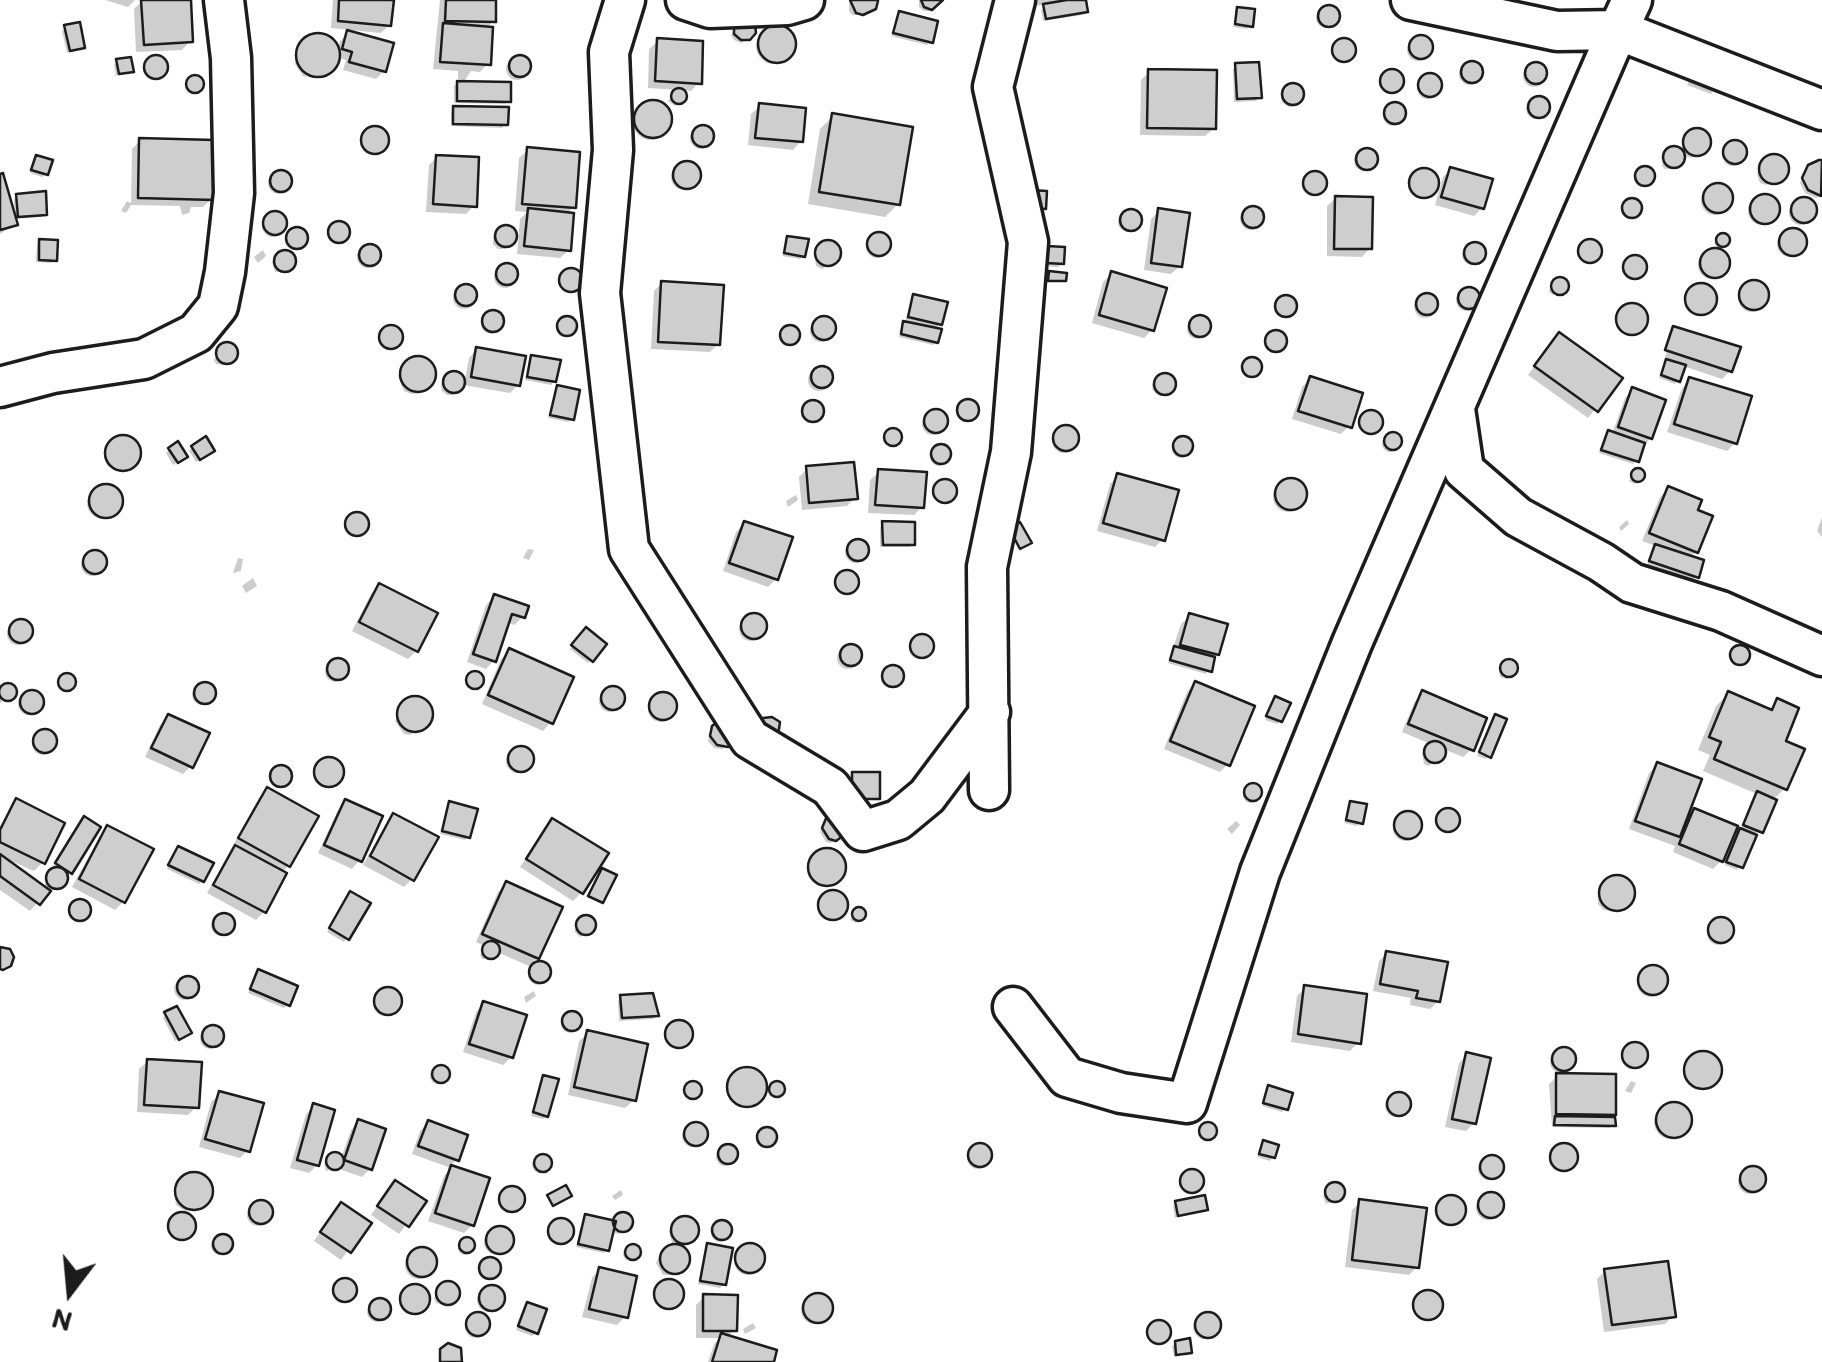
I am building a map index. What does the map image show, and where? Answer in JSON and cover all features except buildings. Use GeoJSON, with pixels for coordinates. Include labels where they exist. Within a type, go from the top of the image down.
{"type":"FeatureCollection","features":[{"type":"Feature","properties":{"kind":"street"},"geometry":{"type":"LineString","coordinates":[[0,387],[53,373],[144,359],[196,332],[218,306],[234,192],[231,58],[224,0]]}},
{"type":"Feature","properties":{"kind":"street"},"geometry":{"type":"LineString","coordinates":[[625,0],[609,52],[613,150],[600,293],[628,549],[750,740],[830,787],[862,831],[898,820],[927,796],[990,712]]}},
{"type":"Feature","properties":{"kind":"street"},"geometry":{"type":"LineString","coordinates":[[686,0],[710,8],[787,5],[804,0]]}},
{"type":"Feature","properties":{"kind":"street"},"geometry":{"type":"LineString","coordinates":[[989,790],[987,567],[1011,452],[1028,242],[993,87],[1015,0]]}},
{"type":"Feature","properties":{"kind":"street"},"geometry":{"type":"LineString","coordinates":[[1411,0],[1557,31],[1625,15],[1822,110]]}},
{"type":"Feature","properties":{"kind":"street"},"geometry":{"type":"LineString","coordinates":[[1013,1007],[1067,1077],[1122,1094],[1188,1103],[1260,872],[1366,607],[1625,15]]}},
{"type":"Feature","properties":{"kind":"street"},"geometry":{"type":"LineString","coordinates":[[1455,409],[1464,470],[1518,517],[1602,562],[1632,583],[1721,611],[1822,656]]}}]}
